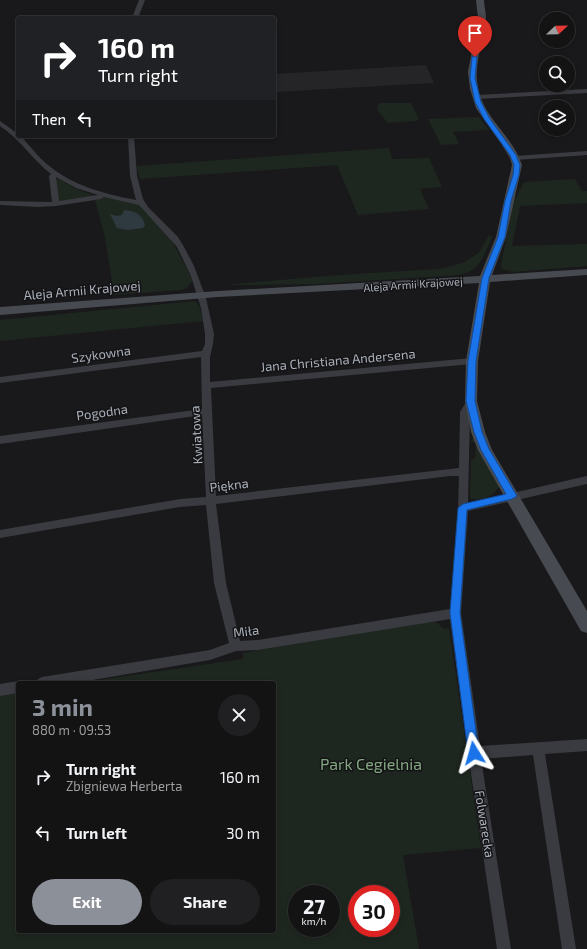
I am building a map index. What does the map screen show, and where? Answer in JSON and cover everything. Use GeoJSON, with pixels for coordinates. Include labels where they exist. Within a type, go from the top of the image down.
{"type":"FeatureCollection","features":[{"type":"Feature","properties":{"kind":"street"},"geometry":{"type":"LineString","coordinates":[[136,16],[142,0]]}},
{"type":"Feature","properties":{"kind":"street"},"geometry":{"type":"LineString","coordinates":[[480,0],[482,18],[472,72],[476,97],[487,119],[514,158],[587,153]]}},
{"type":"Feature","properties":{"kind":"street"},"geometry":{"type":"LineString","coordinates":[[476,97],[587,91]]}},
{"type":"Feature","properties":{"kind":"street"},"geometry":{"type":"LineString","coordinates":[[0,124],[16,135]]}},
{"type":"Feature","properties":{"kind":"street"},"geometry":{"type":"LineString","coordinates":[[19,138],[55,174],[71,184],[88,191],[142,203]]}},
{"type":"Feature","properties":{"kind":"street"},"geometry":{"type":"LineString","coordinates":[[131,138],[135,185],[142,203]]}},
{"type":"Feature","properties":{"kind":"street","name":"Folwarecka"},"geometry":{"type":"LineString","coordinates":[[504,949],[474,753],[455,613],[463,508],[465,412],[471,401],[472,361],[485,282],[503,230],[508,201],[516,175],[517,165],[514,158]]}},
{"type":"Feature","properties":{"kind":"street"},"geometry":{"type":"LineString","coordinates":[[55,174],[52,176],[56,204]]}},
{"type":"Feature","properties":{"kind":"street"},"geometry":{"type":"LineString","coordinates":[[0,203],[38,205],[56,204],[104,195]]}},
{"type":"Feature","properties":{"kind":"street","name":"Kwiatowa"},"geometry":{"type":"LineString","coordinates":[[142,203],[176,241],[194,276],[209,332],[209,343],[206,353],[206,385],[211,501],[218,573],[229,624],[236,646]]}},
{"type":"Feature","properties":{"kind":"street","name":"Aleja Armii Krajowej"},"geometry":{"type":"LineString","coordinates":[[0,311],[200,295],[286,291],[310,293],[354,293],[587,272]]}},
{"type":"Feature","properties":{"kind":"street","name":"Aleja Armii Krajowej"},"geometry":{"type":"LineString","coordinates":[[485,282],[587,279]]}},
{"type":"Feature","properties":{"kind":"street","name":"Szykowna"},"geometry":{"type":"LineString","coordinates":[[0,380],[206,353]]}},
{"type":"Feature","properties":{"kind":"street","name":"Jana Christiana Andersena"},"geometry":{"type":"LineString","coordinates":[[206,385],[472,361]]}},
{"type":"Feature","properties":{"kind":"street"},"geometry":{"type":"LineString","coordinates":[[471,401],[478,432],[485,450],[587,626]]}},
{"type":"Feature","properties":{"kind":"street","name":"Pogodna"},"geometry":{"type":"LineString","coordinates":[[0,440],[208,411]]}},
{"type":"Feature","properties":{"kind":"street"},"geometry":{"type":"LineString","coordinates":[[464,424],[469,425],[478,432]]}},
{"type":"Feature","properties":{"kind":"street","name":"Piękna"},"geometry":{"type":"LineString","coordinates":[[0,534],[180,503],[211,501],[442,473],[463,472]]}},
{"type":"Feature","properties":{"kind":"street"},"geometry":{"type":"LineString","coordinates":[[463,508],[587,480]]}},
{"type":"Feature","properties":{"kind":"street","name":"Miła"},"geometry":{"type":"LineString","coordinates":[[54,681],[210,655],[236,646],[258,645],[455,613]]}},
{"type":"Feature","properties":{"kind":"street"},"geometry":{"type":"LineString","coordinates":[[0,690],[16,687]]}},
{"type":"Feature","properties":{"kind":"street"},"geometry":{"type":"LineString","coordinates":[[474,753],[587,745]]}},
{"type":"Feature","properties":{"kind":"street"},"geometry":{"type":"LineString","coordinates":[[538,748],[569,949]]}},
{"type":"Feature","properties":{"kind":"shaded area"},"geometry":{"type":"Polygon","coordinates":[[[426,65],[434,83],[276,92],[276,74],[426,65]]]}},
{"type":"Feature","properties":{"kind":"shaded area"},"geometry":{"type":"Polygon","coordinates":[[[124,210],[135,212],[140,216],[145,225],[143,228],[128,230],[117,228],[110,214],[117,216],[122,215],[124,210]]]}},
{"type":"Feature","properties":{"kind":"green space"},"geometry":{"type":"Polygon","coordinates":[[[379,103],[411,103],[419,119],[415,121],[388,123],[377,110],[379,103]]]}},
{"type":"Feature","properties":{"kind":"green space"},"geometry":{"type":"Polygon","coordinates":[[[479,117],[489,130],[453,132],[459,144],[441,145],[428,119],[479,117]]]}},
{"type":"Feature","properties":{"kind":"green space"},"geometry":{"type":"Polygon","coordinates":[[[389,148],[392,159],[429,158],[442,187],[420,189],[429,209],[358,215],[337,165],[140,179],[136,166],[389,148]]]}},
{"type":"Feature","properties":{"kind":"green space"},"geometry":{"type":"Polygon","coordinates":[[[55,179],[59,179],[76,189],[95,196],[60,201],[58,199],[55,179]]]}},
{"type":"Feature","properties":{"kind":"green space"},"geometry":{"type":"Polygon","coordinates":[[[575,179],[582,191],[587,191],[587,203],[520,206],[512,246],[587,244],[587,266],[512,272],[502,269],[501,266],[513,203],[524,182],[575,179]]]}},
{"type":"Feature","properties":{"kind":"green space"},"geometry":{"type":"Polygon","coordinates":[[[104,197],[139,204],[173,243],[193,280],[187,288],[181,290],[114,295],[105,237],[95,200],[104,197]]]}},
{"type":"Feature","properties":{"kind":"green space"},"geometry":{"type":"Polygon","coordinates":[[[489,235],[492,237],[481,261],[473,270],[459,275],[317,284],[224,285],[338,275],[439,269],[462,263],[479,253],[489,235]]]}},
{"type":"Feature","properties":{"kind":"green space"},"geometry":{"type":"Polygon","coordinates":[[[196,301],[200,308],[203,321],[0,341],[0,320],[196,301]]]}},
{"type":"Feature","properties":{"kind":"green space"},"geometry":{"type":"Polygon","coordinates":[[[474,434],[499,486],[494,493],[488,497],[480,499],[471,499],[470,496],[471,459],[475,459],[476,443],[471,442],[474,434]]]}},
{"type":"Feature","properties":{"kind":"green space","name":"Park Cegielnia"},"geometry":{"type":"Polygon","coordinates":[[[430,621],[436,622],[444,629],[449,628],[481,848],[403,855],[419,949],[0,949],[0,695],[16,692],[16,933],[276,933],[276,681],[92,681],[243,659],[243,653],[430,621]]]}},
{"type":"Feature","properties":{"kind":"route"},"geometry":{"type":"LineString","coordinates":[[474,753],[455,613],[463,508],[512,496],[485,450],[478,432],[471,401],[472,361],[483,301],[485,278],[502,237],[508,201],[516,175],[517,165],[506,144],[480,108],[472,78],[475,57]]}}]}
